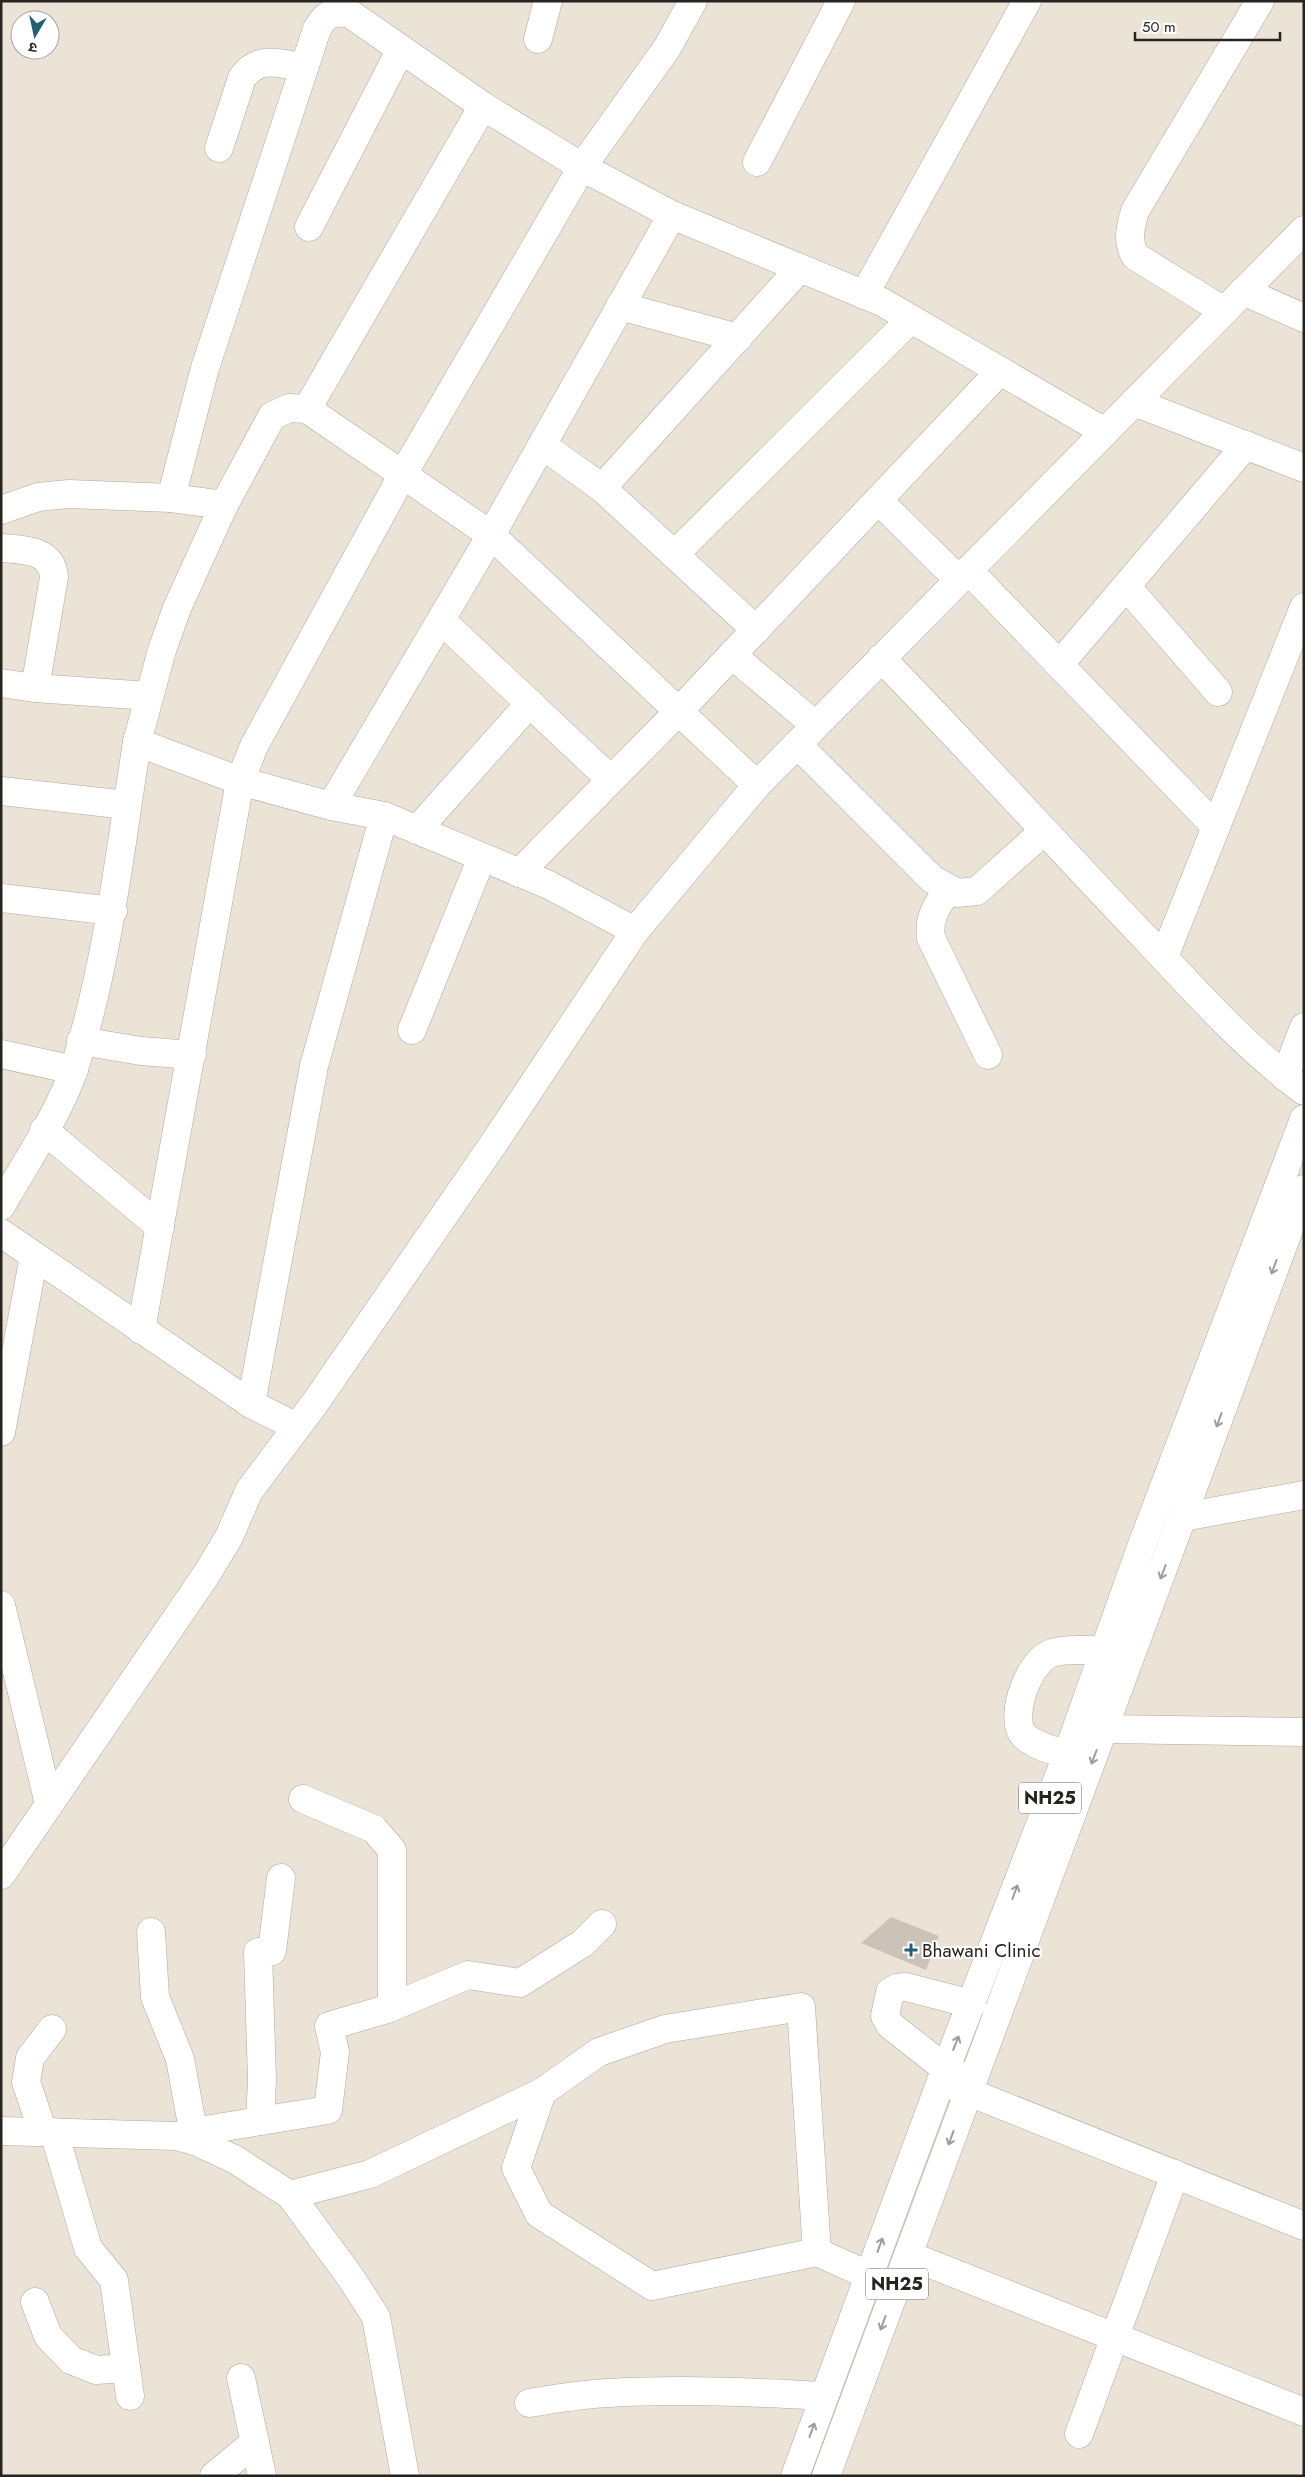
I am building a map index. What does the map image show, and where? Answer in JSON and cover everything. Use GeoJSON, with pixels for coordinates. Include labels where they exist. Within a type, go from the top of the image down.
{"type":"FeatureCollection","features":[{"type":"Feature","properties":{"kind":"main road"},"geometry":{"type":"LineString","coordinates":[[538,39],[548,1]]}},
{"type":"Feature","properties":{"kind":"main road"},"geometry":{"type":"LineString","coordinates":[[141,1330],[240,781],[254,746],[403,474],[582,167],[667,48],[693,1]]}},
{"type":"Feature","properties":{"kind":"main road"},"geometry":{"type":"LineString","coordinates":[[757,162],[841,1]]}},
{"type":"Feature","properties":{"kind":"main road"},"geometry":{"type":"LineString","coordinates":[[864,295],[1027,1]]}},
{"type":"Feature","properties":{"kind":"main road"},"geometry":{"type":"LineString","coordinates":[[1224,311],[1135,256],[1130,246],[1130,229],[1134,211],[1260,1]]}},
{"type":"Feature","properties":{"kind":"main road"},"geometry":{"type":"LineString","coordinates":[[171,498],[205,368],[317,29],[324,17],[335,12],[349,13],[483,106],[582,167],[672,214],[864,295],[910,319],[1105,432]]}},
{"type":"Feature","properties":{"kind":"main road"},"geometry":{"type":"LineString","coordinates":[[309,226],[401,49]]}},
{"type":"Feature","properties":{"kind":"main road"},"geometry":{"type":"LineString","coordinates":[[219,148],[242,78],[248,69],[266,61],[304,68]]}},
{"type":"Feature","properties":{"kind":"main road"},"geometry":{"type":"LineString","coordinates":[[307,409],[483,106]]}},
{"type":"Feature","properties":{"kind":"main road"},"geometry":{"type":"LineString","coordinates":[[331,806],[491,535],[672,214]]}},
{"type":"Feature","properties":{"kind":"main road"},"geometry":{"type":"LineString","coordinates":[[1,1875],[206,1575],[229,1537],[249,1491],[297,1427],[496,1140],[636,931],[756,785],[1304,230]]}},
{"type":"Feature","properties":{"kind":"main road"},"geometry":{"type":"LineString","coordinates":[[602,488],[800,268]]}},
{"type":"Feature","properties":{"kind":"main road"},"geometry":{"type":"LineString","coordinates":[[1243,292],[1304,318]]}},
{"type":"Feature","properties":{"kind":"main road"},"geometry":{"type":"LineString","coordinates":[[620,306],[738,338]]}},
{"type":"Feature","properties":{"kind":"main road"},"geometry":{"type":"LineString","coordinates":[[675,554],[910,319]]}},
{"type":"Feature","properties":{"kind":"main road"},"geometry":{"type":"LineString","coordinates":[[519,873],[678,712],[1000,371]]}},
{"type":"Feature","properties":{"kind":"main road"},"geometry":{"type":"LineString","coordinates":[[1134,402],[1304,468]]}},
{"type":"Feature","properties":{"kind":"main road"},"geometry":{"type":"LineString","coordinates":[[1,1206],[44,1130],[74,1070],[112,912],[137,742],[149,696],[177,608],[224,505],[272,416],[289,408],[307,409],[491,535],[756,785]]}},
{"type":"Feature","properties":{"kind":"main road"},"geometry":{"type":"LineString","coordinates":[[542,445],[602,488],[756,630]]}},
{"type":"Feature","properties":{"kind":"main road"},"geometry":{"type":"LineString","coordinates":[[1059,665],[1246,445]]}},
{"type":"Feature","properties":{"kind":"main road"},"geometry":{"type":"LineString","coordinates":[[1,510],[38,497],[69,494],[171,498],[224,505]]}},
{"type":"Feature","properties":{"kind":"main road"},"geometry":{"type":"LineString","coordinates":[[878,500],[963,575],[1059,665],[1216,827]]}},
{"type":"Feature","properties":{"kind":"main road"},"geometry":{"type":"LineString","coordinates":[[1,548],[36,552],[46,558],[53,566],[54,577],[35,688]]}},
{"type":"Feature","properties":{"kind":"main road"},"geometry":{"type":"LineString","coordinates":[[1126,586],[1218,692]]}},
{"type":"Feature","properties":{"kind":"main road"},"geometry":{"type":"LineString","coordinates":[[1164,957],[1304,607]]}},
{"type":"Feature","properties":{"kind":"main road"},"geometry":{"type":"LineString","coordinates":[[441,620],[610,779]]}},
{"type":"Feature","properties":{"kind":"main road"},"geometry":{"type":"LineString","coordinates":[[732,655],[806,735],[932,879],[948,889],[957,892],[977,891],[1044,830]]}},
{"type":"Feature","properties":{"kind":"main road"},"geometry":{"type":"LineString","coordinates":[[881,658],[965,744],[1252,1050],[1294,1084],[1304,1027]]}},
{"type":"Feature","properties":{"kind":"main road"},"geometry":{"type":"LineString","coordinates":[[1,683],[35,688],[149,696]]}},
{"type":"Feature","properties":{"kind":"main road"},"geometry":{"type":"LineString","coordinates":[[417,830],[530,703]]}},
{"type":"Feature","properties":{"kind":"main road"},"geometry":{"type":"LineString","coordinates":[[137,742],[240,781],[331,806],[384,816],[549,885],[636,931]]}},
{"type":"Feature","properties":{"kind":"main road"},"geometry":{"type":"LineString","coordinates":[[1,791],[127,805]]}},
{"type":"Feature","properties":{"kind":"main road"},"geometry":{"type":"LineString","coordinates":[[252,1404],[314,1066],[384,816]]}},
{"type":"Feature","properties":{"kind":"main road"},"geometry":{"type":"LineString","coordinates":[[412,1030],[482,857]]}},
{"type":"Feature","properties":{"kind":"main road"},"geometry":{"type":"LineString","coordinates":[[948,889],[932,913],[929,926],[931,938],[988,1055]]}},
{"type":"Feature","properties":{"kind":"main road"},"geometry":{"type":"LineString","coordinates":[[1,898],[112,912]]}},
{"type":"Feature","properties":{"kind":"main road"},"geometry":{"type":"LineString","coordinates":[[81,1041],[141,1051],[192,1055]]}},
{"type":"Feature","properties":{"kind":"main road"},"geometry":{"type":"LineString","coordinates":[[1,1054],[74,1070]]}},
{"type":"Feature","properties":{"kind":"main road","name":"NH25"},"geometry":{"type":"LineString","coordinates":[[795,2476],[943,2075],[1067,1755],[1144,1542],[1304,1119]]}},
{"type":"Feature","properties":{"kind":"main road"},"geometry":{"type":"LineString","coordinates":[[44,1130],[160,1227]]}},
{"type":"Feature","properties":{"kind":"main road","name":"NH25"},"geometry":{"type":"LineString","coordinates":[[826,2476],[1183,1517],[1295,1236],[1304,1188]]}},
{"type":"Feature","properties":{"kind":"main road"},"geometry":{"type":"LineString","coordinates":[[1,1233],[252,1404],[297,1427]]}},
{"type":"Feature","properties":{"kind":"main road"},"geometry":{"type":"LineString","coordinates":[[1,1432],[34,1256]]}},
{"type":"Feature","properties":{"kind":"main road"},"geometry":{"type":"LineString","coordinates":[[1183,1517],[1304,1495]]}},
{"type":"Feature","properties":{"kind":"main road"},"geometry":{"type":"LineString","coordinates":[[1,1605],[49,1804]]}},
{"type":"Feature","properties":{"kind":"main road"},"geometry":{"type":"LineString","coordinates":[[1067,1755],[1030,1741],[1022,1734],[1018,1724],[1025,1685],[1040,1659],[1052,1653],[1106,1650]]}},
{"type":"Feature","properties":{"kind":"main road"},"geometry":{"type":"LineString","coordinates":[[1104,1729],[1304,1732]]}},
{"type":"Feature","properties":{"kind":"main road"},"geometry":{"type":"LineString","coordinates":[[303,1800],[374,1829],[392,1850],[392,2006]]}},
{"type":"Feature","properties":{"kind":"main road"},"geometry":{"type":"LineString","coordinates":[[260,2121],[262,2080],[258,1952],[272,1951],[281,1878]]}},
{"type":"Feature","properties":{"kind":"main road"},"geometry":{"type":"LineString","coordinates":[[1,2131],[194,2136],[260,2121],[328,2110],[335,2052],[329,2026],[392,2006],[468,1975],[520,1983],[583,1943],[602,1924]]}},
{"type":"Feature","properties":{"kind":"main road"},"geometry":{"type":"LineString","coordinates":[[151,1932],[155,1997],[180,2059],[194,2136],[290,2195],[376,2317],[405,2476]]}},
{"type":"Feature","properties":{"kind":"main road"},"geometry":{"type":"LineString","coordinates":[[972,2004],[906,1987],[897,1988],[890,1992],[885,2016],[890,2025],[943,2075],[1175,2174],[1304,2226]]}},
{"type":"Feature","properties":{"kind":"main road"},"geometry":{"type":"LineString","coordinates":[[290,2195],[370,2174],[542,2092],[599,2052],[665,2028],[800,2007],[817,2252]]}},
{"type":"Feature","properties":{"kind":"main road"},"geometry":{"type":"LineString","coordinates":[[52,2029],[30,2058],[26,2082],[49,2132],[88,2248],[114,2280],[130,2396]]}},
{"type":"Feature","properties":{"kind":"main road"},"geometry":{"type":"LineString","coordinates":[[542,2092],[516,2168],[539,2214],[652,2286],[817,2252],[868,2276]]}},
{"type":"Feature","properties":{"kind":"main road"},"geometry":{"type":"LineString","coordinates":[[1079,2434],[1175,2174]]}},
{"type":"Feature","properties":{"kind":"main road"},"geometry":{"type":"LineString","coordinates":[[908,2255],[1304,2412]]}},
{"type":"Feature","properties":{"kind":"main road"},"geometry":{"type":"LineString","coordinates":[[35,2302],[48,2336],[70,2360],[96,2370],[126,2368]]}},
{"type":"Feature","properties":{"kind":"main road"},"geometry":{"type":"LineString","coordinates":[[240,2378],[262,2476]]}},
{"type":"Feature","properties":{"kind":"main road"},"geometry":{"type":"LineString","coordinates":[[529,2402],[606,2393],[665,2390],[731,2390],[824,2396]]}},
{"type":"Feature","properties":{"kind":"main road"},"geometry":{"type":"LineString","coordinates":[[214,2476],[255,2442]]}},
{"type":"Feature","properties":{"kind":"building"},"geometry":{"type":"Polygon","coordinates":[[[891,1917],[939,1936],[926,1970],[861,1943],[891,1917]]]}},
{"type":"Feature","properties":{"kind":"place","name":"Bhawani Clinic"},"geometry":{"type":"Point","coordinates":[911,1950]}}]}
